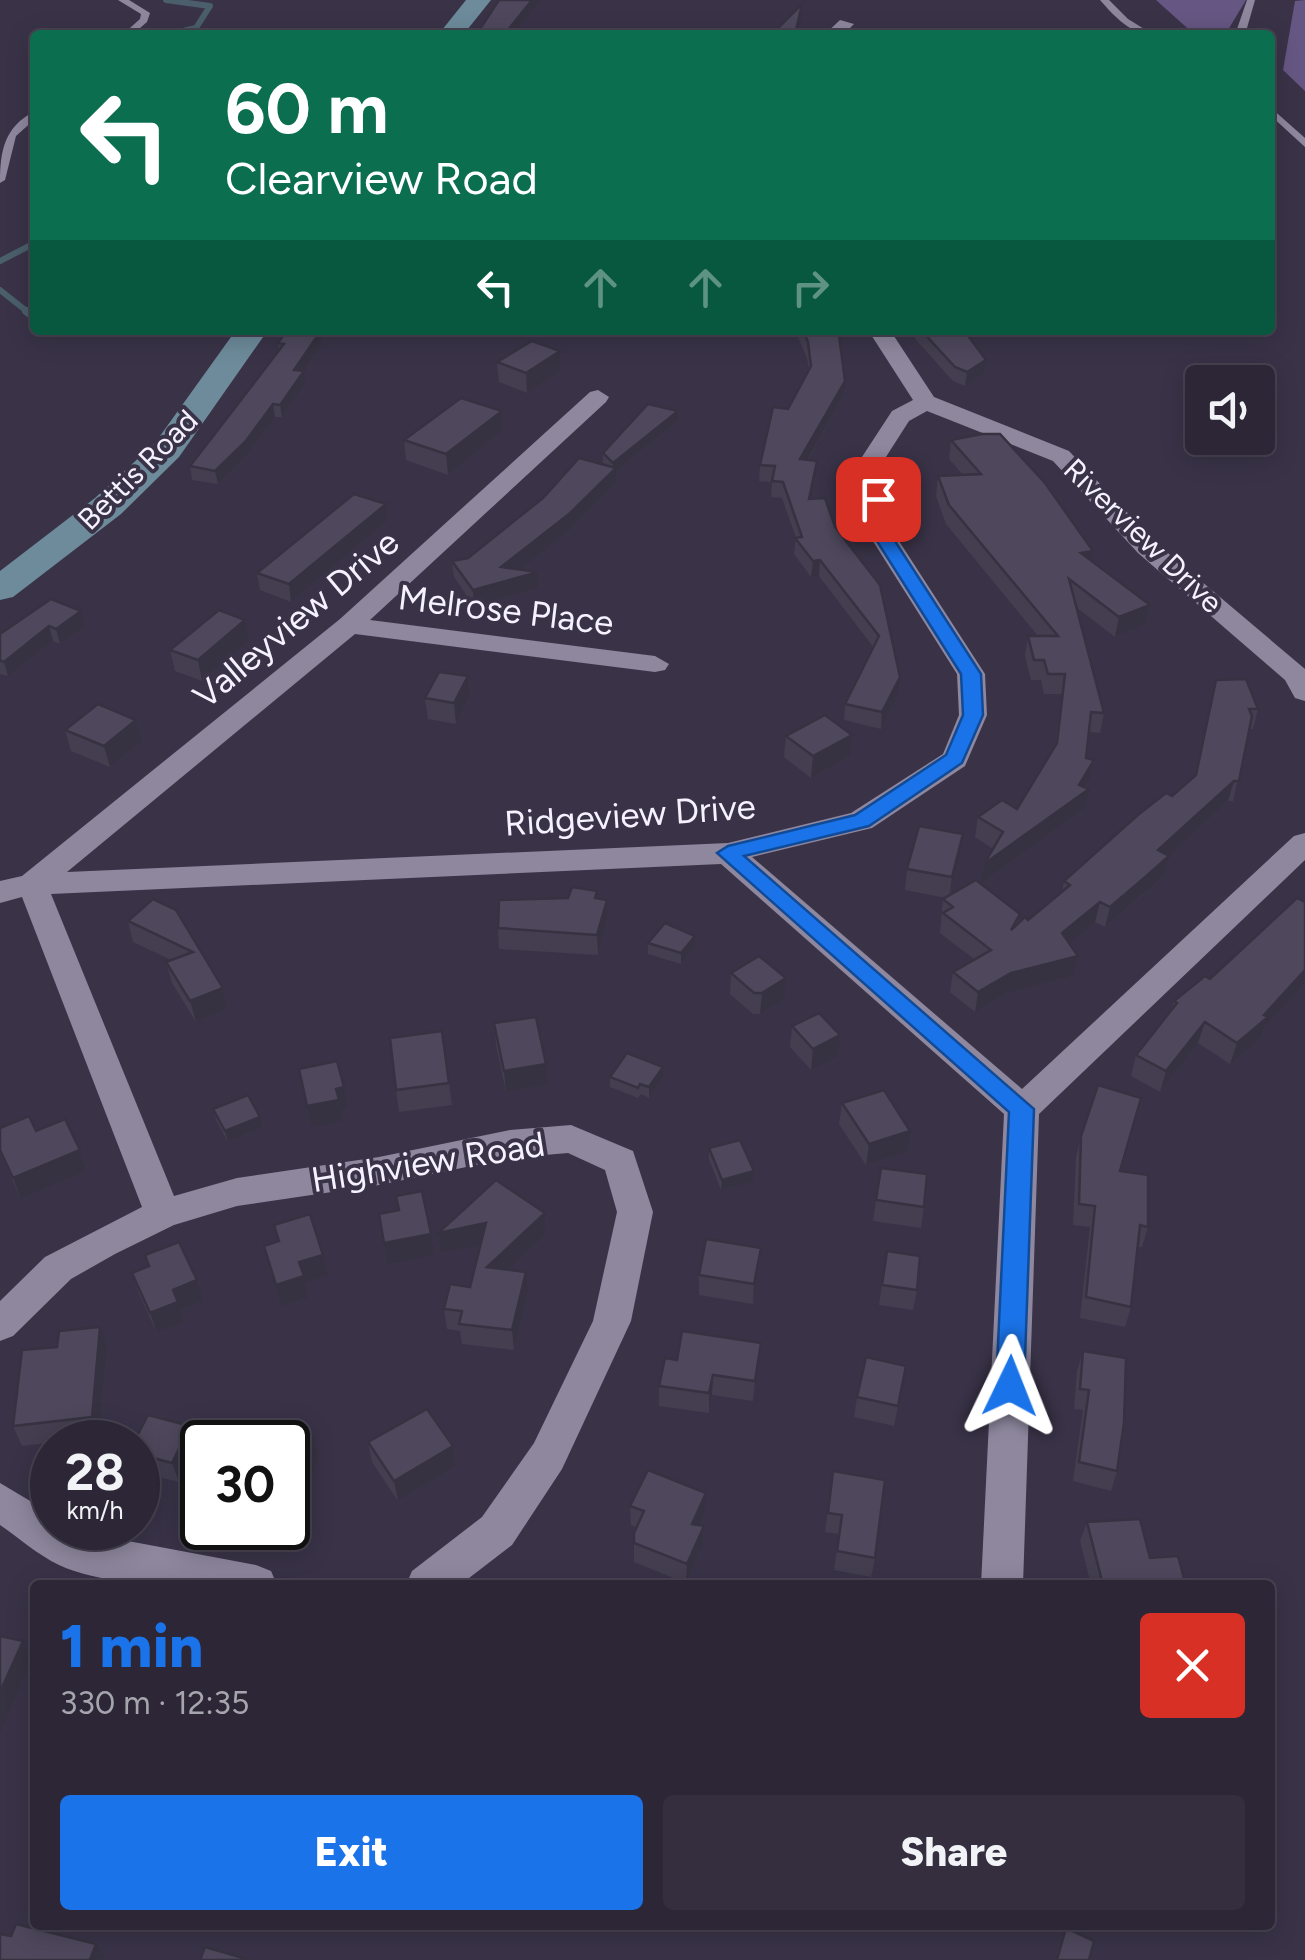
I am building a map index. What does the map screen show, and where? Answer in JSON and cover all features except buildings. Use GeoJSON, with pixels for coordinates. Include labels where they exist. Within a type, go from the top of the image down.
{"type":"FeatureCollection","features":[{"type":"Feature","properties":{"kind":"street"},"geometry":{"type":"LineString","coordinates":[[454,30],[479,0]]}},
{"type":"Feature","properties":{"kind":"street","name":"Bettis Road"},"geometry":{"type":"LineString","coordinates":[[0,588],[80,529],[166,450],[200,410],[249,335]]}},
{"type":"Feature","properties":{"kind":"street"},"geometry":{"type":"LineString","coordinates":[[882,335],[926,402]]}},
{"type":"Feature","properties":{"kind":"street","name":"Valleyview Drive"},"geometry":{"type":"LineString","coordinates":[[16,888],[349,625],[598,397]]}},
{"type":"Feature","properties":{"kind":"street","name":"Riverview Drive"},"geometry":{"type":"LineString","coordinates":[[926,402],[1061,456],[1147,548],[1297,676],[1305,692]]}},
{"type":"Feature","properties":{"kind":"street","name":"Ridgeview Drive"},"geometry":{"type":"LineString","coordinates":[[16,888],[728,853],[862,821],[954,759],[973,715],[971,674],[884,538],[872,460],[900,416],[926,402]]}},
{"type":"Feature","properties":{"kind":"street","name":"Melrose Place"},"geometry":{"type":"LineString","coordinates":[[349,625],[655,664]]}},
{"type":"Feature","properties":{"kind":"street"},"geometry":{"type":"LineString","coordinates":[[1002,1580],[1022,1109],[1305,843]]}},
{"type":"Feature","properties":{"kind":"street"},"geometry":{"type":"LineString","coordinates":[[728,853],[1022,1109]]}},
{"type":"Feature","properties":{"kind":"street"},"geometry":{"type":"LineString","coordinates":[[16,888],[163,1214]]}},
{"type":"Feature","properties":{"kind":"street","name":"Highview Road"},"geometry":{"type":"LineString","coordinates":[[0,1326],[58,1268],[163,1214],[237,1192],[379,1171],[510,1144],[571,1139],[620,1161],[635,1212],[612,1321],[548,1456],[497,1531],[433,1580]]}},
{"type":"Feature","properties":{"kind":"street"},"geometry":{"type":"LineString","coordinates":[[0,1502],[71,1550],[230,1580]]}},
{"type":"Feature","properties":{"kind":"lane"},"geometry":{"type":"LineString","coordinates":[[122,0],[146,13],[133,30]]}},
{"type":"Feature","properties":{"kind":"lane"},"geometry":{"type":"LineString","coordinates":[[1104,0],[1140,30]]}},
{"type":"Feature","properties":{"kind":"lane"},"geometry":{"type":"LineString","coordinates":[[1242,30],[1252,0]]}},
{"type":"Feature","properties":{"kind":"lane"},"geometry":{"type":"LineString","coordinates":[[1275,115],[1305,144]]}},
{"type":"Feature","properties":{"kind":"lane"},"geometry":{"type":"LineString","coordinates":[[0,180],[6,141],[30,118]]}},
{"type":"Feature","properties":{"kind":"shaded area"},"geometry":{"type":"Polygon","coordinates":[[[1156,0],[1246,0],[1228,30],[1189,30],[1156,0]]]}},
{"type":"Feature","properties":{"kind":"shaded area"},"geometry":{"type":"Polygon","coordinates":[[[1305,0],[1305,91],[1283,70],[1295,1],[1305,0]]]}},
{"type":"Feature","properties":{"kind":"waterway"},"geometry":{"type":"LineString","coordinates":[[166,0],[210,6],[196,28],[187,30]]}},
{"type":"Feature","properties":{"kind":"waterway"},"geometry":{"type":"LineString","coordinates":[[0,261],[30,246]]}},
{"type":"Feature","properties":{"kind":"waterway"},"geometry":{"type":"LineString","coordinates":[[0,290],[29,313]]}},
{"type":"Feature","properties":{"kind":"waterway"},"geometry":{"type":"LineString","coordinates":[[26,311],[30,314]]}},
{"type":"Feature","properties":{"kind":"route"},"geometry":{"type":"LineString","coordinates":[[878,499],[884,538],[971,674],[973,715],[964,737],[954,759],[862,821],[728,853],[1022,1109],[1010,1386]]}}]}
